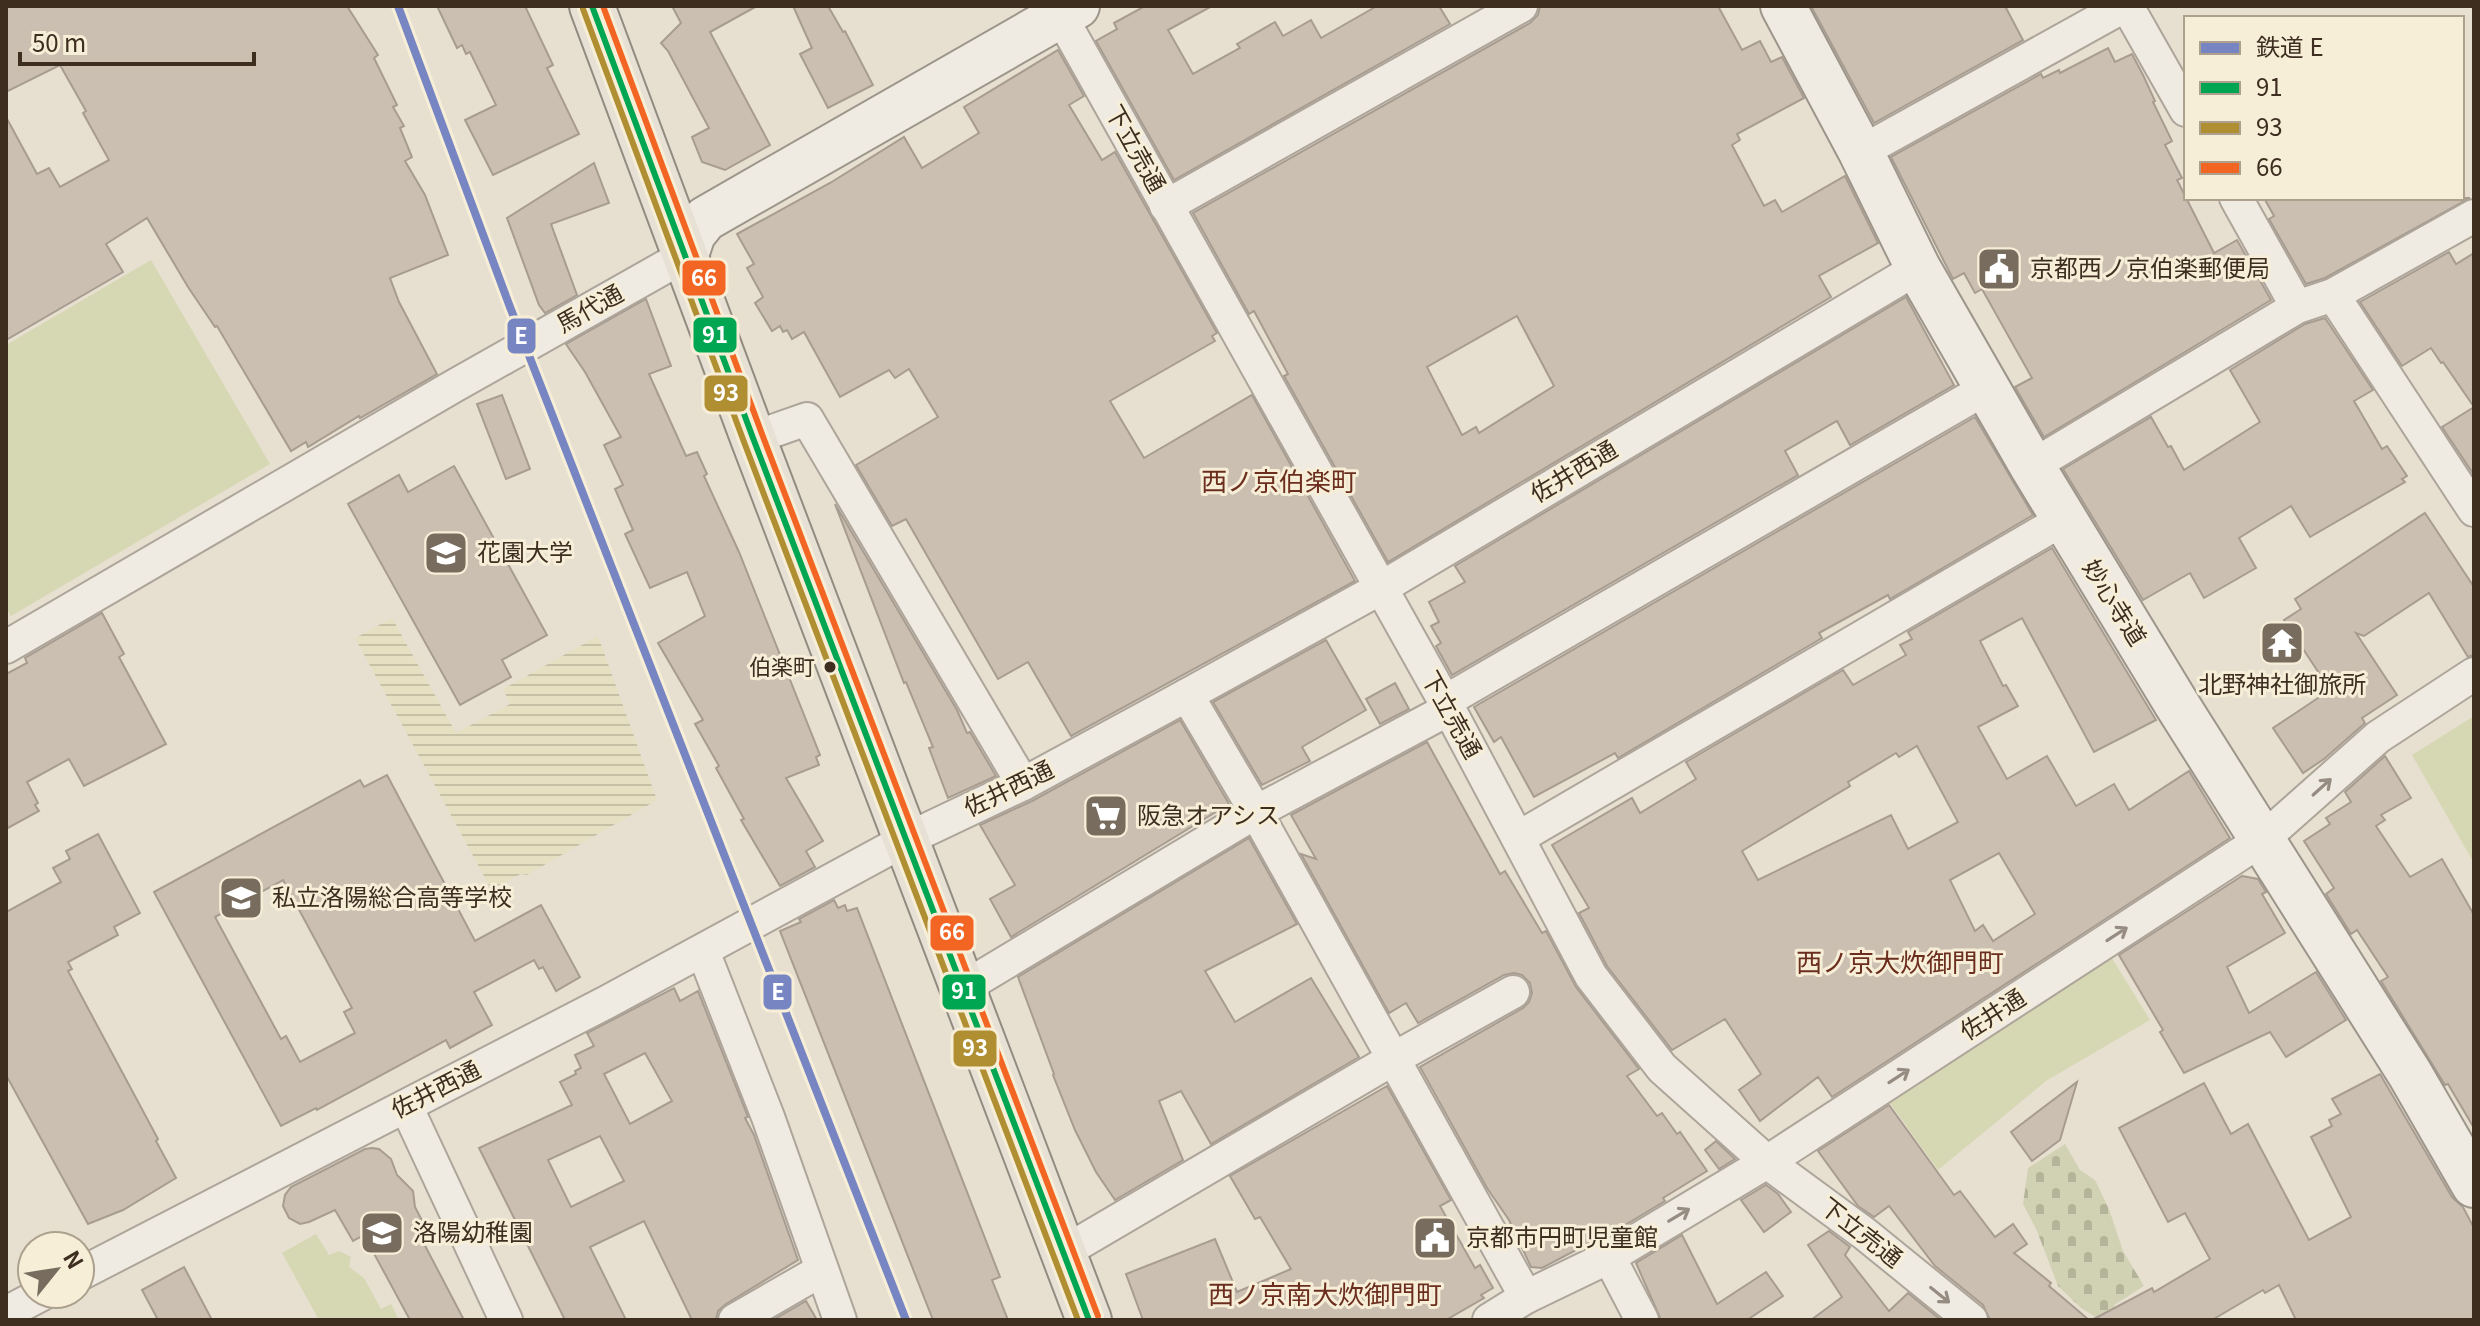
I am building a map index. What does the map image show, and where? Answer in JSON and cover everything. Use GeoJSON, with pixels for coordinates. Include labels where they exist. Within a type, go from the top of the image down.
{"type":"FeatureCollection","features":[{"type":"Feature","properties":{"kind":"main road"},"geometry":{"type":"LineString","coordinates":[[592,6],[1089,1320]]}},
{"type":"Feature","properties":{"kind":"main road","name":"妙心寺道"},"geometry":{"type":"LineString","coordinates":[[1783,6],[1861,152],[1918,268],[2032,466],[2176,703],[2410,1074],[2474,1185]]}},
{"type":"Feature","properties":{"kind":"main road"},"geometry":{"type":"LineString","coordinates":[[686,255],[693,234],[705,219],[1064,9]]}},
{"type":"Feature","properties":{"kind":"street"},"geometry":{"type":"LineString","coordinates":[[1166,206],[1521,6]]}},
{"type":"Feature","properties":{"kind":"street"},"geometry":{"type":"LineString","coordinates":[[1861,152],[2126,6],[2184,107]]}},
{"type":"Feature","properties":{"kind":"street","name":"下立売通"},"geometry":{"type":"LineString","coordinates":[[1064,9],[1166,206],[1381,588],[1591,976],[1662,1068],[1767,1162],[1865,1234],[1971,1320]]}},
{"type":"Feature","properties":{"kind":"street"},"geometry":{"type":"LineString","coordinates":[[2237,200],[2297,307]]}},
{"type":"Feature","properties":{"kind":"street"},"geometry":{"type":"LineString","coordinates":[[2032,466],[2297,307],[2333,295],[2474,216]]}},
{"type":"Feature","properties":{"kind":"street","name":"馬代通"},"geometry":{"type":"LineString","coordinates":[[6,647],[686,255]]}},
{"type":"Feature","properties":{"kind":"street","name":"佐井西通"},"geometry":{"type":"LineString","coordinates":[[96,1266],[703,951],[907,839],[1023,784],[1187,695],[1381,588],[1918,268]]}},
{"type":"Feature","properties":{"kind":"street"},"geometry":{"type":"LineString","coordinates":[[2333,295],[2474,510]]}},
{"type":"Feature","properties":{"kind":"street"},"geometry":{"type":"LineString","coordinates":[[963,988],[1256,812],[1446,706],[1987,388]]}},
{"type":"Feature","properties":{"kind":"street"},"geometry":{"type":"LineString","coordinates":[[753,438],[807,419],[1023,784]]}},
{"type":"Feature","properties":{"kind":"street"},"geometry":{"type":"LineString","coordinates":[[1518,838],[2064,519]]}},
{"type":"Feature","properties":{"kind":"street","name":"佐井通"},"geometry":{"type":"LineString","coordinates":[[1489,1320],[1526,1297],[1609,1257],[1767,1162],[2263,839],[2378,737],[2474,674]]}},
{"type":"Feature","properties":{"kind":"street"},"geometry":{"type":"LineString","coordinates":[[1187,695],[1256,812],[1526,1297]]}},
{"type":"Feature","properties":{"kind":"street"},"geometry":{"type":"LineString","coordinates":[[703,951],[768,1117],[840,1320]]}},
{"type":"Feature","properties":{"kind":"street"},"geometry":{"type":"LineString","coordinates":[[1064,1252],[1513,992]]}},
{"type":"Feature","properties":{"kind":"street"},"geometry":{"type":"LineString","coordinates":[[406,1106],[506,1320]]}},
{"type":"Feature","properties":{"kind":"street"},"geometry":{"type":"LineString","coordinates":[[1609,1257],[1642,1320]]}},
{"type":"Feature","properties":{"kind":"street"},"geometry":{"type":"LineString","coordinates":[[735,1320],[822,1270]]}},
{"type":"Feature","properties":{"kind":"shaded area"},"geometry":{"type":"Polygon","coordinates":[[[392,618],[456,733],[510,704],[503,689],[598,636],[657,800],[527,875],[521,874],[491,889],[355,638],[392,618]]]}},
{"type":"Feature","properties":{"kind":"green space"},"geometry":{"type":"Polygon","coordinates":[[[151,260],[270,464],[11,616],[6,608],[6,345],[151,260]]]}},
{"type":"Feature","properties":{"kind":"green space"},"geometry":{"type":"Polygon","coordinates":[[[2474,716],[2474,863],[2412,755],[2474,716]]]}},
{"type":"Feature","properties":{"kind":"green space"},"geometry":{"type":"Polygon","coordinates":[[[2110,955],[2150,1020],[2046,1081],[1938,1170],[1889,1102],[2110,955]]]}},
{"type":"Feature","properties":{"kind":"green space"},"geometry":{"type":"Polygon","coordinates":[[[2065,1144],[2080,1170],[2095,1180],[2123,1251],[2144,1286],[2114,1305],[2121,1318],[2100,1320],[2081,1308],[2058,1286],[2023,1204],[2028,1168],[2065,1144]]]}},
{"type":"Feature","properties":{"kind":"green space"},"geometry":{"type":"Polygon","coordinates":[[[316,1234],[329,1255],[339,1251],[351,1257],[349,1267],[364,1278],[381,1309],[391,1304],[399,1320],[319,1320],[282,1253],[316,1234]]]}},
{"type":"Feature","properties":{"kind":"building"},"geometry":{"type":"Polygon","coordinates":[[[6,6],[347,6],[378,55],[374,58],[397,105],[393,107],[404,126],[400,128],[412,157],[405,161],[425,195],[448,255],[390,278],[399,302],[437,374],[308,447],[306,442],[291,451],[217,326],[188,287],[147,218],[106,244],[123,272],[6,340],[6,117],[37,174],[49,168],[60,187],[109,160],[60,65],[6,92],[6,6]]]}},
{"type":"Feature","properties":{"kind":"building"},"geometry":{"type":"Polygon","coordinates":[[[437,6],[525,6],[553,65],[547,68],[579,134],[493,175],[465,120],[496,105],[470,52],[466,54],[462,45],[457,48],[437,6]]]}},
{"type":"Feature","properties":{"kind":"building"},"geometry":{"type":"Polygon","coordinates":[[[672,6],[757,6],[710,32],[770,145],[725,170],[702,162],[692,137],[709,128],[661,43],[681,23],[672,6]]]}},
{"type":"Feature","properties":{"kind":"building"},"geometry":{"type":"Polygon","coordinates":[[[793,6],[828,6],[873,85],[828,108],[800,54],[812,48],[793,6]]]}},
{"type":"Feature","properties":{"kind":"building"},"geometry":{"type":"Polygon","coordinates":[[[1145,6],[1212,6],[1168,30],[1193,74],[1240,48],[1237,44],[1275,22],[1283,36],[1311,20],[1321,38],[1377,6],[1439,6],[1450,24],[1174,180],[1096,41],[1117,29],[1114,23],[1145,6]]]}},
{"type":"Feature","properties":{"kind":"building"},"geometry":{"type":"Polygon","coordinates":[[[1540,6],[1718,6],[1742,50],[1760,41],[1771,62],[1782,57],[1804,98],[1737,134],[1740,140],[1732,145],[1764,206],[1775,200],[1782,212],[1845,176],[1878,243],[1819,276],[1831,297],[1388,562],[1284,376],[1288,374],[1254,311],[1249,314],[1193,213],[1530,23],[1538,15],[1540,6]],[[1517,316],[1427,367],[1462,435],[1476,427],[1479,433],[1554,386],[1517,316]]]}},
{"type":"Feature","properties":{"kind":"building"},"geometry":{"type":"Polygon","coordinates":[[[1811,6],[2005,6],[2023,40],[1874,123],[1811,6]]]}},
{"type":"Feature","properties":{"kind":"building"},"geometry":{"type":"Polygon","coordinates":[[[2108,48],[2115,62],[2132,54],[2172,141],[2165,145],[2182,178],[2177,180],[2184,200],[2187,200],[2214,253],[2237,240],[2271,300],[2044,437],[2015,387],[2032,378],[1982,289],[1975,293],[1964,273],[1953,279],[1891,157],[2041,74],[2043,78],[2059,70],[2060,73],[2108,48]]]}},
{"type":"Feature","properties":{"kind":"building"},"geometry":{"type":"Polygon","coordinates":[[[1058,50],[1084,96],[1069,105],[1102,160],[1115,152],[1217,333],[1212,336],[1215,341],[1110,401],[1144,458],[1252,395],[1355,581],[1071,736],[1028,662],[998,679],[906,519],[892,526],[856,465],[938,417],[909,369],[895,378],[889,370],[840,397],[804,332],[792,339],[787,330],[783,332],[780,326],[772,331],[755,303],[763,297],[747,268],[754,264],[737,234],[830,183],[904,137],[922,168],[979,133],[964,107],[1058,50]]]}},
{"type":"Feature","properties":{"kind":"building"},"geometry":{"type":"Polygon","coordinates":[[[594,163],[609,203],[551,224],[577,295],[545,313],[539,305],[507,218],[594,163]]]}},
{"type":"Feature","properties":{"kind":"building"},"geometry":{"type":"Polygon","coordinates":[[[2470,198],[2325,278],[2306,284],[2269,219],[2274,216],[2265,200],[2470,198]]]}},
{"type":"Feature","properties":{"kind":"building"},"geometry":{"type":"Polygon","coordinates":[[[2449,252],[2456,264],[2474,253],[2474,407],[2431,348],[2402,366],[2360,302],[2449,252]]]}},
{"type":"Feature","properties":{"kind":"building"},"geometry":{"type":"Polygon","coordinates":[[[1906,297],[1954,385],[1850,445],[1837,421],[1785,451],[1798,475],[1452,675],[1436,646],[1441,643],[1431,626],[1439,622],[1429,602],[1465,582],[1455,566],[1906,297]]]}},
{"type":"Feature","properties":{"kind":"building"},"geometry":{"type":"Polygon","coordinates":[[[646,299],[671,366],[649,374],[686,456],[697,452],[707,474],[704,476],[739,552],[820,755],[816,757],[819,765],[786,778],[823,841],[806,851],[815,867],[780,886],[741,820],[744,819],[716,768],[719,766],[695,724],[703,720],[658,643],[705,616],[687,572],[650,588],[625,534],[633,530],[615,489],[623,485],[604,445],[621,437],[566,344],[646,299]]]}},
{"type":"Feature","properties":{"kind":"building"},"geometry":{"type":"Polygon","coordinates":[[[2325,318],[2373,390],[2354,401],[2382,449],[2387,446],[2407,476],[2402,479],[2405,482],[2310,537],[2291,506],[2239,538],[2256,568],[2204,598],[2190,573],[2143,600],[2063,469],[2151,417],[2184,470],[2260,422],[2230,370],[2305,324],[2325,318]]]}},
{"type":"Feature","properties":{"kind":"building"},"geometry":{"type":"Polygon","coordinates":[[[502,395],[530,469],[506,479],[477,404],[502,395]]]}},
{"type":"Feature","properties":{"kind":"building"},"geometry":{"type":"Polygon","coordinates":[[[2474,407],[2474,475],[2442,427],[2474,407]]]}},
{"type":"Feature","properties":{"kind":"building"},"geometry":{"type":"Polygon","coordinates":[[[1975,417],[2033,515],[1890,599],[1888,595],[1819,633],[1822,638],[1618,758],[1615,753],[1534,797],[1501,737],[1494,742],[1474,707],[1975,417]]]}},
{"type":"Feature","properties":{"kind":"building"},"geometry":{"type":"Polygon","coordinates":[[[454,466],[547,635],[502,660],[511,677],[460,705],[348,504],[399,475],[408,492],[454,466]]]}},
{"type":"Feature","properties":{"kind":"building"},"geometry":{"type":"Polygon","coordinates":[[[835,504],[957,710],[967,733],[970,732],[996,776],[948,798],[929,748],[933,747],[904,683],[835,504]]]}},
{"type":"Feature","properties":{"kind":"building"},"geometry":{"type":"Polygon","coordinates":[[[2425,513],[2474,587],[2474,655],[2468,657],[2429,593],[2364,636],[2356,633],[2397,695],[2362,718],[2365,723],[2303,773],[2273,728],[2330,690],[2284,620],[2301,609],[2295,599],[2425,513]]]}},
{"type":"Feature","properties":{"kind":"building"},"geometry":{"type":"Polygon","coordinates":[[[2052,548],[2156,720],[2094,752],[2022,618],[1980,641],[2003,686],[2006,685],[2018,706],[1978,727],[2007,779],[2047,756],[2076,806],[2114,784],[2129,810],[2189,771],[2230,838],[1832,1097],[1818,1077],[1760,1121],[1739,1090],[1761,1074],[1725,1019],[1672,1050],[1607,966],[1579,913],[1589,908],[1552,845],[1632,798],[1640,813],[1696,779],[1686,762],[1843,670],[1853,685],[1906,655],[1900,645],[1912,639],[1908,632],[2052,548]],[[1917,746],[1899,757],[1896,753],[1848,782],[1850,786],[1742,851],[1758,880],[1891,815],[1908,849],[1958,822],[1917,746]],[[1999,853],[1950,880],[1975,931],[1983,925],[1993,941],[2035,914],[1999,853]]]}},
{"type":"Feature","properties":{"kind":"building"},"geometry":{"type":"Polygon","coordinates":[[[102,613],[124,654],[119,657],[166,744],[84,786],[69,759],[27,782],[39,811],[6,829],[6,674],[27,663],[25,658],[102,613]]]}},
{"type":"Feature","properties":{"kind":"building"},"geometry":{"type":"Polygon","coordinates":[[[1326,640],[1366,710],[1302,747],[1310,761],[1262,785],[1213,702],[1326,640]]]}},
{"type":"Feature","properties":{"kind":"building"},"geometry":{"type":"Polygon","coordinates":[[[1395,683],[1409,709],[1380,724],[1366,699],[1395,683]]]}},
{"type":"Feature","properties":{"kind":"building","name":"阪急オアシス"},"geometry":{"type":"Polygon","coordinates":[[[1180,720],[1229,804],[1011,937],[990,899],[1015,885],[980,825],[1032,801],[1180,720]]]}},
{"type":"Feature","properties":{"kind":"building"},"geometry":{"type":"Polygon","coordinates":[[[1427,742],[1500,874],[1505,871],[1542,933],[1546,931],[1576,987],[1639,1069],[1627,1076],[1657,1116],[1662,1113],[1677,1134],[1680,1132],[1707,1171],[1663,1198],[1665,1201],[1600,1240],[1542,1268],[1531,1267],[1509,1220],[1487,1188],[1420,1067],[1523,1008],[1532,993],[1530,983],[1522,975],[1504,975],[1418,1023],[1406,1003],[1389,1013],[1301,854],[1316,859],[1291,815],[1427,742]]]}},
{"type":"Feature","properties":{"kind":"building"},"geometry":{"type":"Polygon","coordinates":[[[2385,756],[2411,798],[2381,815],[2385,820],[2376,826],[2410,877],[2442,859],[2474,915],[2474,1128],[2381,981],[2388,977],[2357,930],[2351,934],[2326,894],[2334,888],[2304,841],[2330,824],[2326,818],[2351,802],[2345,792],[2385,756]]]}},
{"type":"Feature","properties":{"kind":"building"},"geometry":{"type":"Polygon","coordinates":[[[387,775],[475,941],[541,905],[580,977],[556,991],[543,967],[539,969],[534,960],[474,992],[492,1025],[450,1048],[446,1040],[317,1110],[281,1126],[154,892],[360,780],[364,787],[387,775]],[[283,880],[215,917],[281,1039],[286,1036],[300,1062],[355,1033],[344,1012],[352,1008],[283,880]]]}},
{"type":"Feature","properties":{"kind":"building"},"geometry":{"type":"Polygon","coordinates":[[[98,834],[140,913],[114,927],[118,935],[68,962],[72,969],[68,971],[176,1178],[123,1210],[88,1224],[6,1075],[6,912],[61,882],[53,868],[70,859],[66,851],[98,834]]]}},
{"type":"Feature","properties":{"kind":"building"},"geometry":{"type":"Polygon","coordinates":[[[1249,838],[1297,924],[1205,971],[1235,1022],[1311,978],[1359,1057],[1211,1144],[1181,1091],[1159,1101],[1183,1160],[1115,1200],[1096,1172],[1075,1130],[1018,977],[1249,838]]]}},
{"type":"Feature","properties":{"kind":"building"},"geometry":{"type":"Polygon","coordinates":[[[2242,876],[2258,879],[2266,892],[2262,894],[2285,933],[2227,967],[2249,1013],[2316,972],[2346,1020],[2286,1057],[2270,1032],[2184,1073],[2119,955],[2242,876]]]}},
{"type":"Feature","properties":{"kind":"building"},"geometry":{"type":"Polygon","coordinates":[[[834,900],[838,908],[845,905],[847,911],[857,908],[1000,1277],[992,1280],[1008,1320],[933,1320],[780,931],[801,922],[799,919],[834,900]]]}},
{"type":"Feature","properties":{"kind":"building"},"geometry":{"type":"Polygon","coordinates":[[[674,988],[680,1001],[698,991],[748,1117],[745,1118],[754,1135],[798,1260],[726,1304],[718,1311],[716,1320],[692,1320],[644,1221],[590,1247],[626,1320],[565,1320],[479,1148],[572,1105],[560,1082],[581,1068],[575,1055],[594,1046],[587,1033],[674,988]],[[645,1053],[604,1074],[630,1124],[672,1101],[645,1053]],[[600,1136],[548,1160],[571,1207],[624,1181],[600,1136]]]}},
{"type":"Feature","properties":{"kind":"building"},"geometry":{"type":"Polygon","coordinates":[[[2380,1074],[2452,1197],[2463,1207],[2474,1228],[2474,1320],[2296,1320],[2279,1285],[2265,1293],[2263,1290],[2212,1320],[2092,1320],[2152,1288],[2154,1292],[2210,1259],[2185,1213],[2168,1222],[2119,1128],[2204,1083],[2231,1134],[2248,1124],[2309,1240],[2351,1217],[2311,1137],[2332,1126],[2329,1120],[2341,1114],[2332,1099],[2380,1074]]]}},
{"type":"Feature","properties":{"kind":"building"},"geometry":{"type":"Polygon","coordinates":[[[2077,1082],[2060,1140],[2032,1161],[2011,1132],[2077,1082]]]}},
{"type":"Feature","properties":{"kind":"building"},"geometry":{"type":"Polygon","coordinates":[[[1387,1086],[1451,1200],[1440,1206],[1475,1268],[1480,1265],[1493,1288],[1481,1295],[1484,1298],[1446,1320],[1143,1320],[1126,1274],[1215,1239],[1237,1292],[1291,1269],[1260,1217],[1255,1219],[1230,1176],[1387,1086]]]}},
{"type":"Feature","properties":{"kind":"building"},"geometry":{"type":"Polygon","coordinates":[[[1889,1105],[1954,1195],[1960,1191],[1995,1237],[2013,1224],[2027,1244],[2014,1253],[2089,1320],[1990,1320],[1983,1305],[1935,1266],[1889,1206],[1874,1217],[1858,1206],[1818,1151],[1889,1105]]]}},
{"type":"Feature","properties":{"kind":"building"},"geometry":{"type":"Polygon","coordinates":[[[1716,1141],[1735,1159],[1719,1169],[1705,1150],[1716,1141]]]}},
{"type":"Feature","properties":{"kind":"building"},"geometry":{"type":"Polygon","coordinates":[[[372,1148],[379,1149],[391,1159],[397,1175],[413,1191],[415,1207],[429,1234],[421,1238],[464,1320],[410,1320],[364,1235],[353,1241],[335,1210],[300,1224],[289,1218],[283,1206],[285,1195],[291,1187],[372,1148]]]}},
{"type":"Feature","properties":{"kind":"building"},"geometry":{"type":"Polygon","coordinates":[[[1766,1185],[1778,1194],[1791,1212],[1764,1232],[1741,1200],[1766,1185]]]}},
{"type":"Feature","properties":{"kind":"building"},"geometry":{"type":"Polygon","coordinates":[[[1829,1231],[1850,1247],[1845,1255],[1889,1311],[1908,1293],[1941,1320],[1811,1320],[1842,1297],[1808,1245],[1829,1231]]]}},
{"type":"Feature","properties":{"kind":"building"},"geometry":{"type":"Polygon","coordinates":[[[1682,1235],[1717,1304],[1766,1272],[1783,1296],[1747,1320],[1661,1320],[1636,1263],[1682,1235]]]}},
{"type":"Feature","properties":{"kind":"building"},"geometry":{"type":"Polygon","coordinates":[[[184,1267],[212,1320],[158,1320],[142,1290],[184,1267]]]}},
{"type":"Feature","properties":{"kind":"building"},"geometry":{"type":"Polygon","coordinates":[[[806,1301],[817,1320],[773,1320],[806,1301]]]}},
{"type":"Feature","properties":{"kind":"rail line","name":"E"},"geometry":{"type":"LineString","coordinates":[[398,6],[510,307],[906,1320]]}},
{"type":"Feature","properties":{"kind":"transit line","name":"91"},"geometry":{"type":"LineString","coordinates":[[592,6],[1089,1320]]}},
{"type":"Feature","properties":{"kind":"transit line","name":"66"},"geometry":{"type":"LineString","coordinates":[[603,6],[762,434],[1098,1316]]}},
{"type":"Feature","properties":{"kind":"transit line","name":"93"},"geometry":{"type":"LineString","coordinates":[[583,9],[1078,1320]]}},
{"type":"Feature","properties":{"kind":"place","name":"京都西ノ京伯楽郵便局"},"geometry":{"type":"Point","coordinates":[1999,269]}},
{"type":"Feature","properties":{"kind":"place","name":"花園大学"},"geometry":{"type":"Point","coordinates":[446,553]}},
{"type":"Feature","properties":{"kind":"place","name":"北野神社御旅所"},"geometry":{"type":"Point","coordinates":[2282,643]}},
{"type":"Feature","properties":{"kind":"place","name":"伯楽町"},"geometry":{"type":"Point","coordinates":[830,667]}},
{"type":"Feature","properties":{"kind":"place","name":"阪急オアシス"},"geometry":{"type":"Point","coordinates":[1106,816]}},
{"type":"Feature","properties":{"kind":"place","name":"私立洛陽総合高等学校"},"geometry":{"type":"Point","coordinates":[241,898]}},
{"type":"Feature","properties":{"kind":"place","name":"洛陽幼稚園"},"geometry":{"type":"Point","coordinates":[382,1233]}},
{"type":"Feature","properties":{"kind":"place","name":"京都市円町児童館"},"geometry":{"type":"Point","coordinates":[1435,1238]}},
{"type":"Feature","properties":{"kind":"district","name":"西ノ京伯楽町"},"geometry":{"type":"Point","coordinates":[1279,482]}},
{"type":"Feature","properties":{"kind":"district","name":"西ノ京大炊御門町"},"geometry":{"type":"Point","coordinates":[1900,963]}},
{"type":"Feature","properties":{"kind":"district","name":"西ノ京南大炊御門町"},"geometry":{"type":"Point","coordinates":[1325,1295]}}]}
